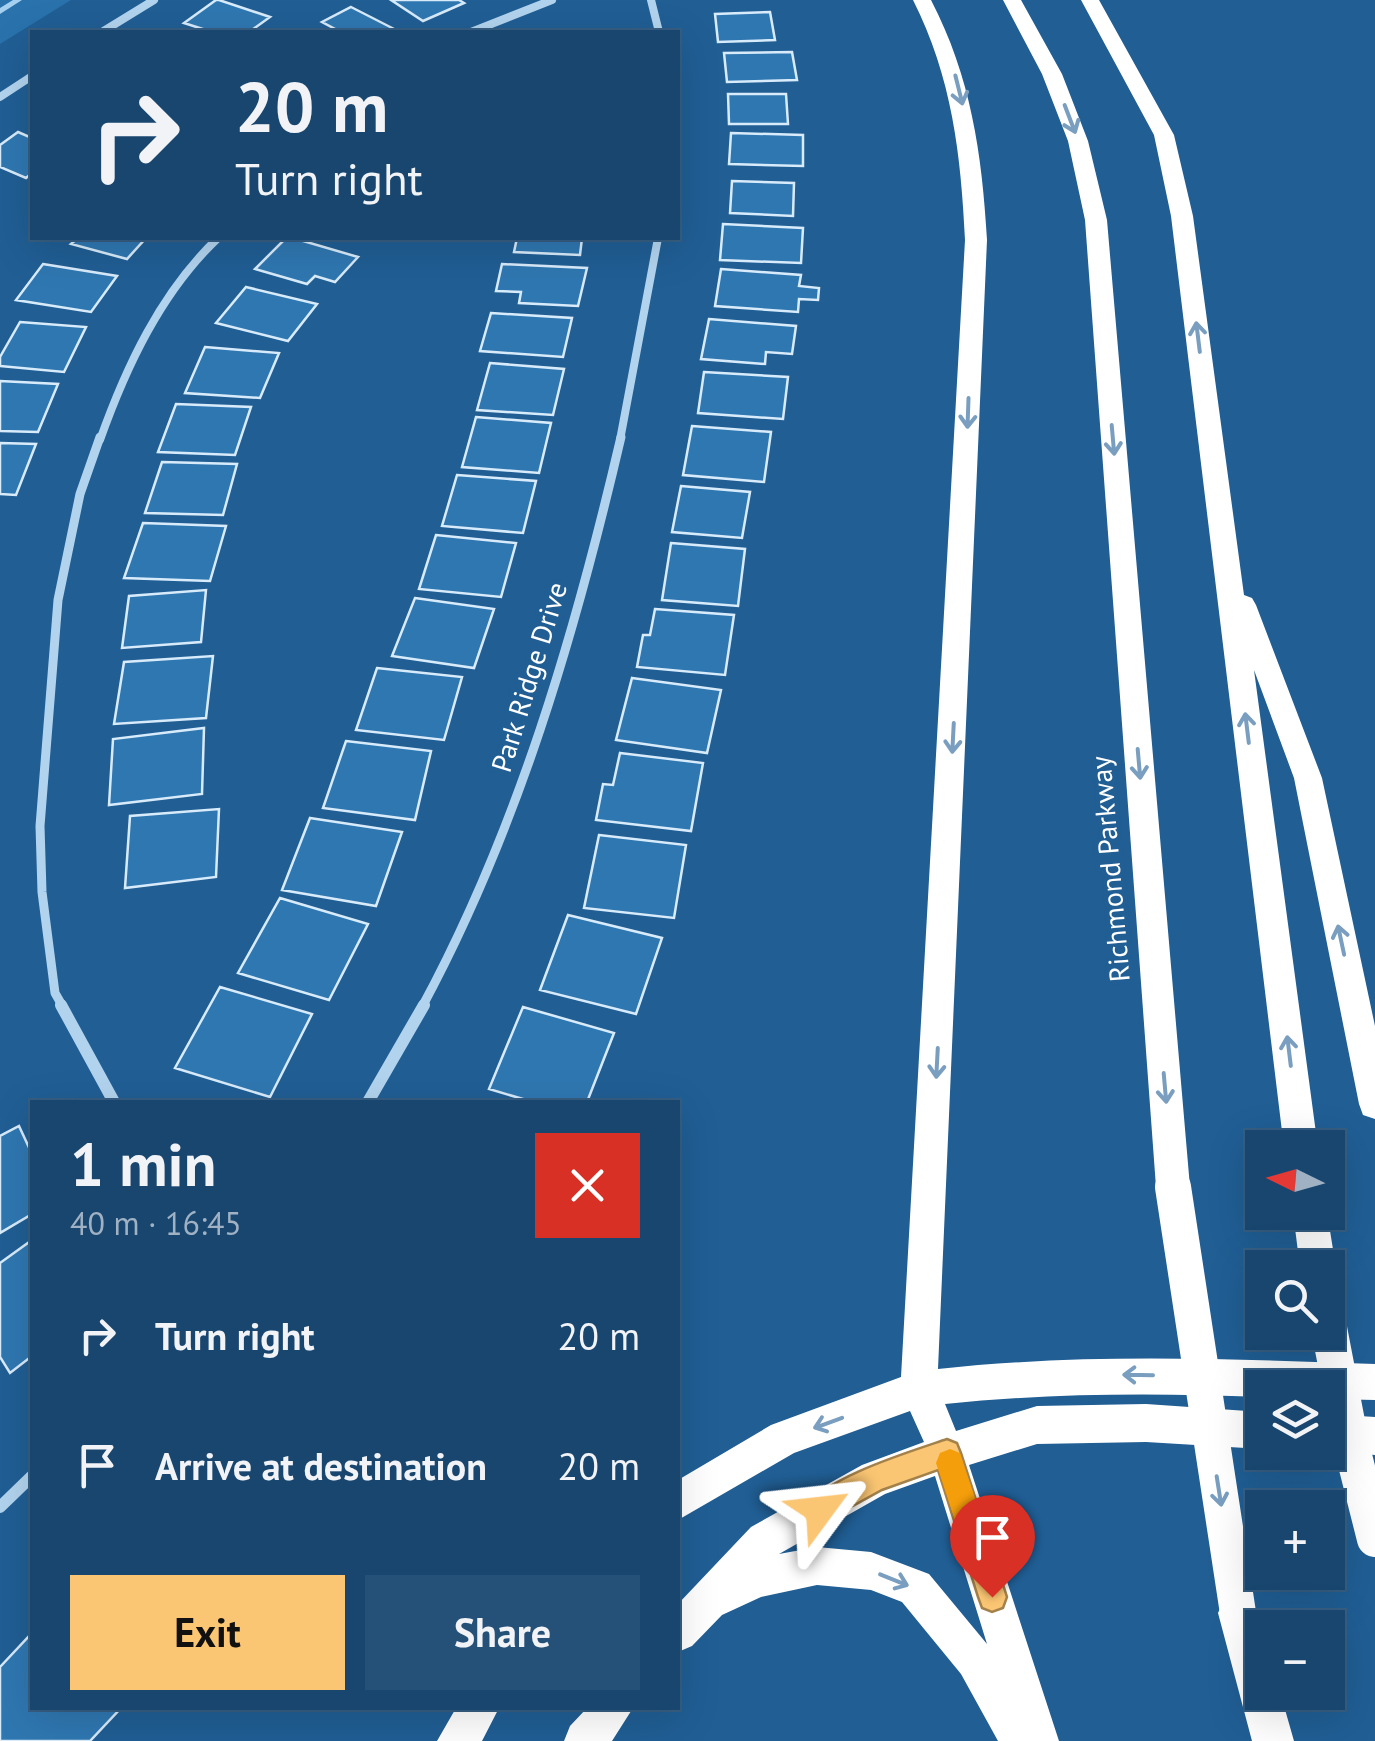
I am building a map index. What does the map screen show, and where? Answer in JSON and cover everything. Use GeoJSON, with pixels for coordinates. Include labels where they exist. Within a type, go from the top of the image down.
{"type":"FeatureCollection","features":[{"type":"Feature","properties":{"kind":"highway"},"geometry":{"type":"LineString","coordinates":[[922,0],[956,76],[971,141],[976,240],[920,1389],[947,1453],[1038,1741]]}},
{"type":"Feature","properties":{"kind":"highway","name":"Richmond Parkway"},"geometry":{"type":"LineString","coordinates":[[1012,0],[1052,74],[1078,141],[1096,220],[1173,1187],[1238,1612],[1273,1741]]}},
{"type":"Feature","properties":{"kind":"highway"},"geometry":{"type":"LineString","coordinates":[[1090,0],[1127,61],[1164,135],[1182,216],[1299,1130]]}},
{"type":"Feature","properties":{"kind":"highway"},"geometry":{"type":"LineString","coordinates":[[1226,560],[1308,778],[1375,1104]]}},
{"type":"Feature","properties":{"kind":"highway"},"geometry":{"type":"LineString","coordinates":[[1333,1350],[1375,1539]]}},
{"type":"Feature","properties":{"kind":"highway"},"geometry":{"type":"LineString","coordinates":[[680,1500],[784,1438],[920,1389],[1028,1376],[1129,1374],[1375,1382]]}},
{"type":"Feature","properties":{"kind":"highway"},"geometry":{"type":"LineString","coordinates":[[689,1618],[765,1541],[874,1478],[947,1453],[1037,1425],[1146,1423],[1245,1429]]}},
{"type":"Feature","properties":{"kind":"highway"},"geometry":{"type":"LineString","coordinates":[[1345,1434],[1375,1436]]}},
{"type":"Feature","properties":{"kind":"highway"},"geometry":{"type":"LineString","coordinates":[[689,1618],[759,1578],[817,1566],[871,1571],[915,1588],[975,1660],[1020,1741]]}},
{"type":"Feature","properties":{"kind":"highway"},"geometry":{"type":"LineString","coordinates":[[458,1741],[479,1710]]}},
{"type":"Feature","properties":{"kind":"highway"},"geometry":{"type":"LineString","coordinates":[[585,1741],[612,1710]]}},
{"type":"Feature","properties":{"kind":"street"},"geometry":{"type":"LineString","coordinates":[[105,30],[154,0]]}},
{"type":"Feature","properties":{"kind":"street"},"geometry":{"type":"LineString","coordinates":[[476,30],[552,0]]}},
{"type":"Feature","properties":{"kind":"street"},"geometry":{"type":"LineString","coordinates":[[651,0],[658,30]]}},
{"type":"Feature","properties":{"kind":"street"},"geometry":{"type":"LineString","coordinates":[[0,97],[30,77]]}},
{"type":"Feature","properties":{"kind":"street"},"geometry":{"type":"LineString","coordinates":[[113,1100],[55,993],[42,892],[40,826],[58,600],[80,494],[116,394],[157,316],[199,256],[216,240]]}},
{"type":"Feature","properties":{"kind":"street","name":"Park Ridge Drive"},"geometry":{"type":"LineString","coordinates":[[369,1100],[459,941],[506,834],[524,781],[610,491],[643,347],[658,240]]}},
{"type":"Feature","properties":{"kind":"street"},"geometry":{"type":"LineString","coordinates":[[0,1508],[30,1478]]}},
{"type":"Feature","properties":{"kind":"shaded area"},"geometry":{"type":"Polygon","coordinates":[[[0,0],[71,0],[0,44],[0,0]]]}},
{"type":"Feature","properties":{"kind":"building"},"geometry":{"type":"Polygon","coordinates":[[[216,0],[270,17],[252,30],[206,30],[184,23],[216,0]]]}},
{"type":"Feature","properties":{"kind":"building"},"geometry":{"type":"Polygon","coordinates":[[[391,0],[459,0],[464,3],[423,21],[391,0]]]}},
{"type":"Feature","properties":{"kind":"building"},"geometry":{"type":"Polygon","coordinates":[[[351,7],[396,30],[333,30],[322,22],[351,7]]]}},
{"type":"Feature","properties":{"kind":"building"},"geometry":{"type":"Polygon","coordinates":[[[770,12],[775,40],[718,42],[715,14],[770,12]]]}},
{"type":"Feature","properties":{"kind":"building"},"geometry":{"type":"Polygon","coordinates":[[[792,52],[797,80],[727,82],[724,53],[792,52]]]}},
{"type":"Feature","properties":{"kind":"building"},"geometry":{"type":"Polygon","coordinates":[[[728,94],[786,94],[788,124],[729,124],[728,94]]]}},
{"type":"Feature","properties":{"kind":"building"},"geometry":{"type":"Polygon","coordinates":[[[18,132],[30,137],[30,175],[26,178],[0,167],[0,145],[18,132]]]}},
{"type":"Feature","properties":{"kind":"building"},"geometry":{"type":"Polygon","coordinates":[[[731,133],[803,135],[803,166],[729,164],[731,133]]]}},
{"type":"Feature","properties":{"kind":"building"},"geometry":{"type":"Polygon","coordinates":[[[732,181],[794,183],[793,216],[730,213],[732,181]]]}},
{"type":"Feature","properties":{"kind":"building"},"geometry":{"type":"Polygon","coordinates":[[[723,224],[803,228],[801,263],[720,260],[723,224]]]}},
{"type":"Feature","properties":{"kind":"building"},"geometry":{"type":"Polygon","coordinates":[[[76,240],[144,240],[127,259],[71,244],[76,240]]]}},
{"type":"Feature","properties":{"kind":"building"},"geometry":{"type":"Polygon","coordinates":[[[284,240],[300,240],[358,257],[335,282],[315,276],[307,284],[255,269],[284,240]]]}},
{"type":"Feature","properties":{"kind":"building"},"geometry":{"type":"Polygon","coordinates":[[[517,240],[582,240],[580,255],[514,252],[517,240]]]}},
{"type":"Feature","properties":{"kind":"building"},"geometry":{"type":"Polygon","coordinates":[[[43,264],[117,276],[91,312],[16,300],[43,264]]]}},
{"type":"Feature","properties":{"kind":"building"},"geometry":{"type":"Polygon","coordinates":[[[502,264],[587,268],[578,306],[519,303],[521,292],[496,291],[502,264]]]}},
{"type":"Feature","properties":{"kind":"building"},"geometry":{"type":"Polygon","coordinates":[[[721,269],[801,275],[799,286],[819,288],[818,300],[799,299],[798,312],[715,306],[721,269]]]}},
{"type":"Feature","properties":{"kind":"building"},"geometry":{"type":"Polygon","coordinates":[[[246,287],[317,304],[288,341],[216,323],[246,287]]]}},
{"type":"Feature","properties":{"kind":"building"},"geometry":{"type":"Polygon","coordinates":[[[491,313],[572,318],[563,357],[480,351],[491,313]]]}},
{"type":"Feature","properties":{"kind":"building"},"geometry":{"type":"Polygon","coordinates":[[[709,319],[796,326],[792,354],[766,352],[765,364],[701,359],[709,319]]]}},
{"type":"Feature","properties":{"kind":"building"},"geometry":{"type":"Polygon","coordinates":[[[20,322],[86,327],[64,372],[0,366],[0,357],[20,322]]]}},
{"type":"Feature","properties":{"kind":"building"},"geometry":{"type":"Polygon","coordinates":[[[205,347],[279,353],[260,398],[185,393],[205,347]]]}},
{"type":"Feature","properties":{"kind":"building"},"geometry":{"type":"Polygon","coordinates":[[[490,363],[564,369],[553,415],[477,410],[490,363]]]}},
{"type":"Feature","properties":{"kind":"building"},"geometry":{"type":"Polygon","coordinates":[[[704,372],[788,377],[783,419],[698,413],[704,372]]]}},
{"type":"Feature","properties":{"kind":"building"},"geometry":{"type":"Polygon","coordinates":[[[0,381],[58,384],[38,432],[0,431],[0,381]]]}},
{"type":"Feature","properties":{"kind":"building"},"geometry":{"type":"Polygon","coordinates":[[[176,404],[251,407],[235,455],[158,452],[176,404]]]}},
{"type":"Feature","properties":{"kind":"building"},"geometry":{"type":"Polygon","coordinates":[[[476,417],[551,423],[539,473],[462,467],[476,417]]]}},
{"type":"Feature","properties":{"kind":"building"},"geometry":{"type":"Polygon","coordinates":[[[692,426],[771,432],[764,482],[683,475],[692,426]]]}},
{"type":"Feature","properties":{"kind":"building"},"geometry":{"type":"Polygon","coordinates":[[[0,443],[36,444],[16,495],[0,494],[0,443]]]}},
{"type":"Feature","properties":{"kind":"building"},"geometry":{"type":"Polygon","coordinates":[[[162,462],[237,464],[223,515],[145,513],[162,462]]]}},
{"type":"Feature","properties":{"kind":"building"},"geometry":{"type":"Polygon","coordinates":[[[457,475],[536,481],[523,533],[442,526],[457,475]]]}},
{"type":"Feature","properties":{"kind":"building"},"geometry":{"type":"Polygon","coordinates":[[[681,486],[750,492],[742,538],[672,532],[681,486]]]}},
{"type":"Feature","properties":{"kind":"building"},"geometry":{"type":"Polygon","coordinates":[[[143,523],[226,526],[210,581],[124,578],[143,523]]]}},
{"type":"Feature","properties":{"kind":"building"},"geometry":{"type":"Polygon","coordinates":[[[436,535],[516,543],[501,597],[419,589],[436,535]]]}},
{"type":"Feature","properties":{"kind":"building"},"geometry":{"type":"Polygon","coordinates":[[[671,543],[745,549],[738,606],[662,600],[671,543]]]}},
{"type":"Feature","properties":{"kind":"building"},"geometry":{"type":"Polygon","coordinates":[[[206,590],[201,642],[122,648],[129,596],[206,590]]]}},
{"type":"Feature","properties":{"kind":"building"},"geometry":{"type":"Polygon","coordinates":[[[415,598],[494,609],[474,668],[392,656],[415,598]]]}},
{"type":"Feature","properties":{"kind":"building"},"geometry":{"type":"Polygon","coordinates":[[[655,609],[734,615],[725,675],[637,667],[643,635],[650,635],[655,609]]]}},
{"type":"Feature","properties":{"kind":"building"},"geometry":{"type":"Polygon","coordinates":[[[213,656],[206,718],[114,724],[124,662],[213,656]]]}},
{"type":"Feature","properties":{"kind":"building"},"geometry":{"type":"Polygon","coordinates":[[[377,668],[462,677],[444,740],[356,730],[377,668]]]}},
{"type":"Feature","properties":{"kind":"building"},"geometry":{"type":"Polygon","coordinates":[[[632,678],[721,690],[707,753],[616,740],[632,678]]]}},
{"type":"Feature","properties":{"kind":"building"},"geometry":{"type":"Polygon","coordinates":[[[204,728],[202,794],[109,805],[113,739],[204,728]]]}},
{"type":"Feature","properties":{"kind":"building"},"geometry":{"type":"Polygon","coordinates":[[[346,741],[431,751],[415,820],[323,808],[346,741]]]}},
{"type":"Feature","properties":{"kind":"building"},"geometry":{"type":"Polygon","coordinates":[[[620,753],[703,763],[691,831],[596,820],[603,784],[613,785],[620,753]]]}},
{"type":"Feature","properties":{"kind":"building"},"geometry":{"type":"Polygon","coordinates":[[[219,809],[216,877],[125,888],[130,816],[219,809]]]}},
{"type":"Feature","properties":{"kind":"building"},"geometry":{"type":"Polygon","coordinates":[[[310,818],[402,832],[376,906],[282,890],[310,818]]]}},
{"type":"Feature","properties":{"kind":"building"},"geometry":{"type":"Polygon","coordinates":[[[599,835],[686,845],[674,918],[584,908],[599,835]]]}},
{"type":"Feature","properties":{"kind":"building"},"geometry":{"type":"Polygon","coordinates":[[[280,898],[368,924],[329,1000],[238,973],[280,898]]]}},
{"type":"Feature","properties":{"kind":"building"},"geometry":{"type":"Polygon","coordinates":[[[568,915],[662,938],[636,1014],[540,990],[568,915]]]}},
{"type":"Feature","properties":{"kind":"building"},"geometry":{"type":"Polygon","coordinates":[[[220,987],[312,1014],[270,1097],[175,1068],[220,987]]]}},
{"type":"Feature","properties":{"kind":"building"},"geometry":{"type":"Polygon","coordinates":[[[523,1007],[614,1033],[588,1100],[526,1100],[489,1089],[523,1007]]]}},
{"type":"Feature","properties":{"kind":"building"},"geometry":{"type":"Polygon","coordinates":[[[19,1126],[30,1150],[30,1215],[0,1233],[0,1136],[19,1126]]]}},
{"type":"Feature","properties":{"kind":"building"},"geometry":{"type":"Polygon","coordinates":[[[30,1241],[30,1358],[10,1373],[0,1357],[0,1263],[30,1241]]]}},
{"type":"Feature","properties":{"kind":"building"},"geometry":{"type":"Polygon","coordinates":[[[30,1635],[30,1710],[119,1710],[90,1741],[0,1741],[0,1667],[30,1635]]]}},
{"type":"Feature","properties":{"kind":"waterway"},"geometry":{"type":"LineString","coordinates":[[0,12],[18,0]]}},
{"type":"Feature","properties":{"kind":"slow traffic"},"geometry":{"type":"LineString","coordinates":[[950,1463],[968,1519]]}},
{"type":"Feature","properties":{"kind":"route"},"geometry":{"type":"LineString","coordinates":[[820,1510],[874,1478],[947,1453],[992,1597]]}}]}
